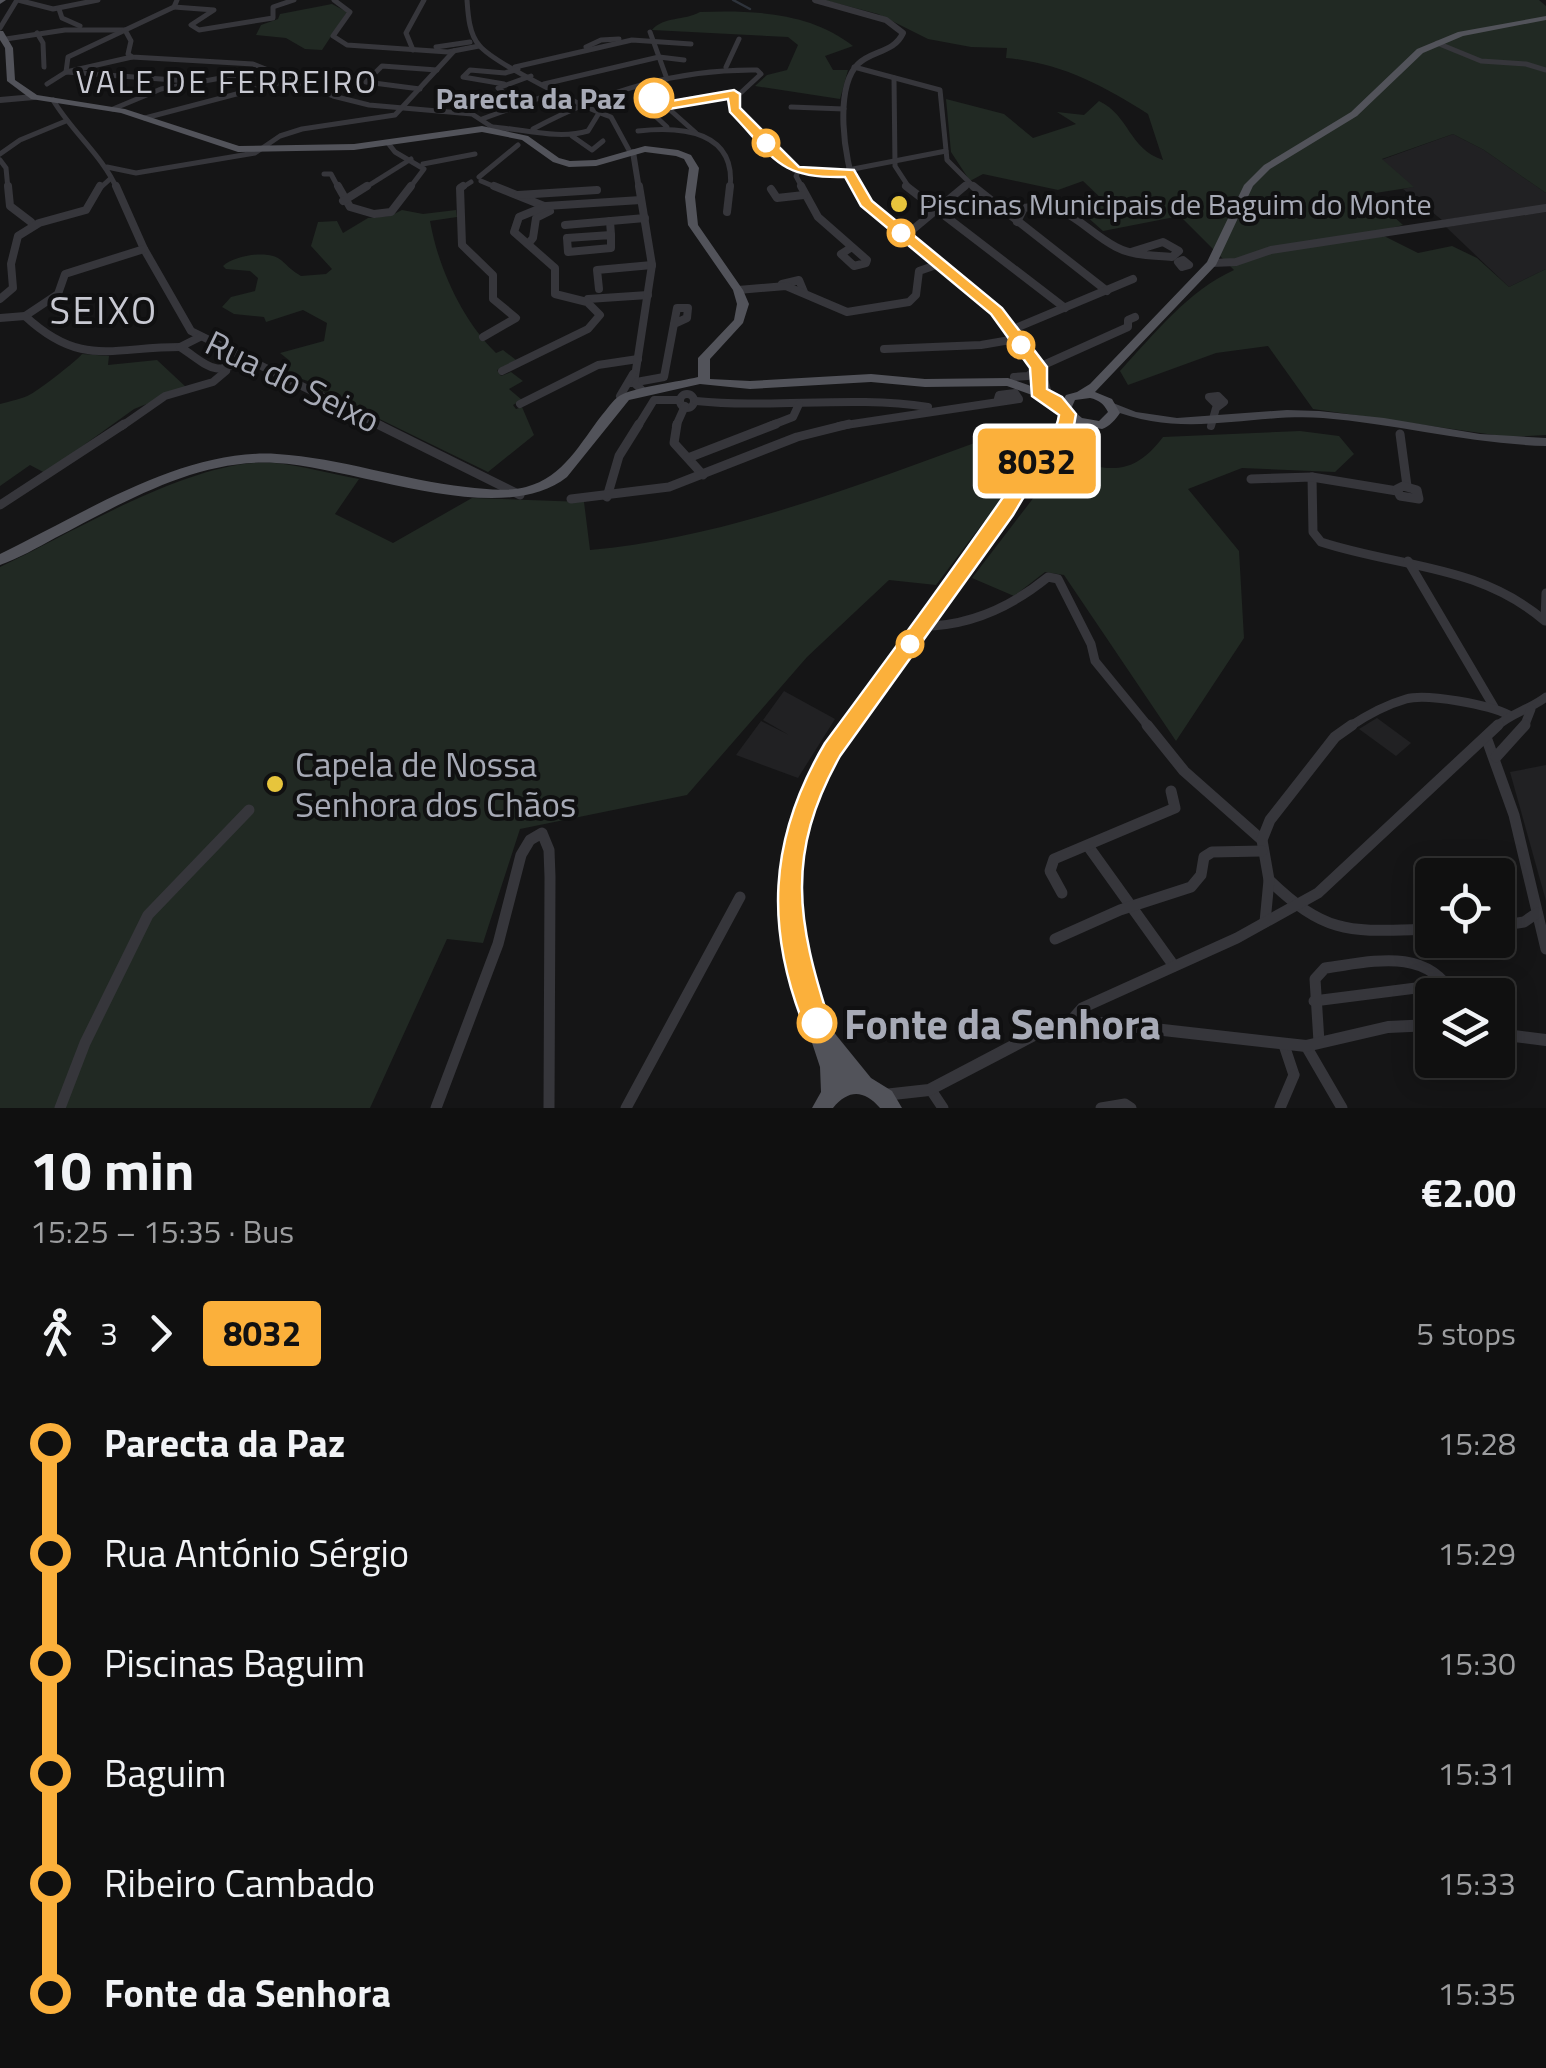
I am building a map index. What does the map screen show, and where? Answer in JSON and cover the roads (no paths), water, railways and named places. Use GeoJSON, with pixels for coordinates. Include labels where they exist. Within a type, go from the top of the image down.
{"type":"FeatureCollection","features":[{"type":"Feature","properties":{"kind":"main road"},"geometry":{"type":"LineString","coordinates":[[1030,476],[1034,464],[1066,432],[1071,404],[1111,369],[1212,263],[1240,204],[1259,175],[1278,159],[1354,114],[1408,59],[1437,42],[1485,28],[1546,18]]}},
{"type":"Feature","properties":{"kind":"main road"},"geometry":{"type":"LineString","coordinates":[[3,39],[12,82],[23,91],[58,104],[113,109],[229,148],[264,150],[388,143],[491,128],[525,138],[564,163],[596,163],[632,152],[664,149],[690,160],[694,168],[690,197],[693,225],[738,290],[743,304],[742,316],[713,347],[710,377]]}},
{"type":"Feature","properties":{"kind":"main road"},"geometry":{"type":"LineString","coordinates":[[1111,369],[1103,390],[1111,409]]}},
{"type":"Feature","properties":{"kind":"main road"},"geometry":{"type":"LineString","coordinates":[[605,419],[624,397],[710,377],[748,379],[854,372],[1014,376],[1071,404],[1092,425]]}},
{"type":"Feature","properties":{"kind":"main road"},"geometry":{"type":"LineString","coordinates":[[0,560],[196,468],[244,458],[288,458],[476,492],[520,495],[542,488],[567,471],[620,396],[634,385],[710,377],[998,381],[1042,387]]}},
{"type":"Feature","properties":{"kind":"main road"},"geometry":{"type":"LineString","coordinates":[[1071,404],[1213,417],[1312,419],[1496,446],[1546,444]]}},
{"type":"Feature","properties":{"kind":"main road"},"geometry":{"type":"LineString","coordinates":[[824,1104],[830,1067],[800,976],[790,918],[791,862],[798,824],[823,765],[1030,476],[1078,430],[1092,425],[1111,409]]}},
{"type":"Feature","properties":{"kind":"main road"},"geometry":{"type":"LineString","coordinates":[[819,1028],[864,1084],[888,1102]]}},
{"type":"Feature","properties":{"kind":"main road"},"geometry":{"type":"LineString","coordinates":[[824,1104],[843,1085],[864,1084]]}},
{"type":"Feature","properties":{"kind":"street"},"geometry":{"type":"LineString","coordinates":[[3,39],[18,0],[60,9],[98,0]]}},
{"type":"Feature","properties":{"kind":"street"},"geometry":{"type":"LineString","coordinates":[[66,72],[68,57],[175,4],[214,10],[191,25],[199,30],[274,18],[273,8],[294,0]]}},
{"type":"Feature","properties":{"kind":"street"},"geometry":{"type":"LineString","coordinates":[[334,0],[350,12],[334,33],[337,41],[414,50],[477,44],[577,105],[614,120],[632,152],[652,265],[634,385],[664,377],[674,324]]}},
{"type":"Feature","properties":{"kind":"street"},"geometry":{"type":"LineString","coordinates":[[414,50],[406,33],[424,0]]}},
{"type":"Feature","properties":{"kind":"street"},"geometry":{"type":"LineString","coordinates":[[466,0],[477,44]]}},
{"type":"Feature","properties":{"kind":"street"},"geometry":{"type":"LineString","coordinates":[[815,0],[880,18],[902,30],[898,43],[854,68],[844,110],[849,172],[858,194],[990,304],[1039,367],[1042,387]]}},
{"type":"Feature","properties":{"kind":"street"},"geometry":{"type":"LineString","coordinates":[[60,9],[62,18],[105,38]]}},
{"type":"Feature","properties":{"kind":"street"},"geometry":{"type":"LineString","coordinates":[[3,39],[90,29],[125,30]]}},
{"type":"Feature","properties":{"kind":"street"},"geometry":{"type":"LineString","coordinates":[[125,30],[131,41],[128,54],[132,58]]}},
{"type":"Feature","properties":{"kind":"street"},"geometry":{"type":"LineString","coordinates":[[650,32],[667,79]]}},
{"type":"Feature","properties":{"kind":"street"},"geometry":{"type":"LineString","coordinates":[[38,33],[43,43],[44,67]]}},
{"type":"Feature","properties":{"kind":"street"},"geometry":{"type":"LineString","coordinates":[[726,68],[739,39]]}},
{"type":"Feature","properties":{"kind":"street"},"geometry":{"type":"LineString","coordinates":[[504,84],[463,77],[470,70],[504,73],[632,40],[691,44]]}},
{"type":"Feature","properties":{"kind":"street"},"geometry":{"type":"LineString","coordinates":[[1437,42],[1481,62],[1526,64],[1546,70]]}},
{"type":"Feature","properties":{"kind":"street"},"geometry":{"type":"LineString","coordinates":[[436,49],[454,51],[477,44]]}},
{"type":"Feature","properties":{"kind":"street"},"geometry":{"type":"LineString","coordinates":[[454,51],[420,89],[402,108],[395,115],[302,128],[280,136],[264,150],[136,173],[108,166],[66,121],[46,85],[66,72],[132,58],[240,62],[264,66],[290,80],[369,106],[402,108],[472,114],[491,128],[533,129],[572,136],[592,150],[603,141]]}},
{"type":"Feature","properties":{"kind":"street"},"geometry":{"type":"LineString","coordinates":[[544,84],[659,57],[684,60]]}},
{"type":"Feature","properties":{"kind":"street"},"geometry":{"type":"LineString","coordinates":[[420,89],[366,82],[382,66],[437,70]]}},
{"type":"Feature","properties":{"kind":"street"},"geometry":{"type":"LineString","coordinates":[[533,129],[577,105],[667,79],[726,68],[762,73],[737,96],[732,103],[734,109],[798,172],[804,194],[818,217],[852,247]]}},
{"type":"Feature","properties":{"kind":"street"},"geometry":{"type":"LineString","coordinates":[[854,68],[940,90],[946,152],[952,168],[1106,290]]}},
{"type":"Feature","properties":{"kind":"street"},"geometry":{"type":"LineString","coordinates":[[66,72],[189,81]]}},
{"type":"Feature","properties":{"kind":"street"},"geometry":{"type":"LineString","coordinates":[[113,109],[136,96],[189,81],[248,73]]}},
{"type":"Feature","properties":{"kind":"street"},"geometry":{"type":"LineString","coordinates":[[520,105],[497,90],[531,76]]}},
{"type":"Feature","properties":{"kind":"street"},"geometry":{"type":"LineString","coordinates":[[894,78],[895,161],[905,185],[1065,308]]}},
{"type":"Feature","properties":{"kind":"street"},"geometry":{"type":"LineString","coordinates":[[145,118],[290,80]]}},
{"type":"Feature","properties":{"kind":"street"},"geometry":{"type":"LineString","coordinates":[[642,86],[697,134],[716,145],[729,160],[728,212]]}},
{"type":"Feature","properties":{"kind":"street"},"geometry":{"type":"LineString","coordinates":[[663,104],[686,103],[746,88]]}},
{"type":"Feature","properties":{"kind":"street"},"geometry":{"type":"LineString","coordinates":[[12,99],[23,91]]}},
{"type":"Feature","properties":{"kind":"street"},"geometry":{"type":"LineString","coordinates":[[482,119],[556,92]]}},
{"type":"Feature","properties":{"kind":"street"},"geometry":{"type":"LineString","coordinates":[[726,93],[737,96]]}},
{"type":"Feature","properties":{"kind":"street"},"geometry":{"type":"LineString","coordinates":[[654,98],[639,101],[667,127]]}},
{"type":"Feature","properties":{"kind":"street"},"geometry":{"type":"LineString","coordinates":[[0,100],[58,104]]}},
{"type":"Feature","properties":{"kind":"street"},"geometry":{"type":"LineString","coordinates":[[654,115],[672,112],[686,103]]}},
{"type":"Feature","properties":{"kind":"street"},"geometry":{"type":"LineString","coordinates":[[791,107],[844,110]]}},
{"type":"Feature","properties":{"kind":"street"},"geometry":{"type":"LineString","coordinates":[[572,136],[588,131],[599,113]]}},
{"type":"Feature","properties":{"kind":"street"},"geometry":{"type":"LineString","coordinates":[[30,222],[10,206],[3,179],[6,168],[0,157],[20,140],[66,121]]}},
{"type":"Feature","properties":{"kind":"street"},"geometry":{"type":"LineString","coordinates":[[638,132],[697,134]]}},
{"type":"Feature","properties":{"kind":"street"},"geometry":{"type":"LineString","coordinates":[[388,143],[393,152],[423,164],[476,154]]}},
{"type":"Feature","properties":{"kind":"street"},"geometry":{"type":"LineString","coordinates":[[483,337],[516,318],[493,299],[493,276],[462,245],[460,188],[477,180],[518,145]]}},
{"type":"Feature","properties":{"kind":"street"},"geometry":{"type":"LineString","coordinates":[[798,172],[849,172],[946,152]]}},
{"type":"Feature","properties":{"kind":"street"},"geometry":{"type":"LineString","coordinates":[[343,201],[411,159]]}},
{"type":"Feature","properties":{"kind":"street"},"geometry":{"type":"LineString","coordinates":[[324,174],[330,174],[350,207],[374,214],[391,212],[421,175],[423,164]]}},
{"type":"Feature","properties":{"kind":"street","name":"Rua do Seixo"},"geometry":{"type":"LineString","coordinates":[[108,166],[110,179],[144,249],[180,314],[200,337],[520,495]]}},
{"type":"Feature","properties":{"kind":"street"},"geometry":{"type":"LineString","coordinates":[[0,299],[13,288],[6,267],[12,238],[30,222],[86,210],[110,179]]}},
{"type":"Feature","properties":{"kind":"street"},"geometry":{"type":"LineString","coordinates":[[477,180],[548,209]]}},
{"type":"Feature","properties":{"kind":"street"},"geometry":{"type":"LineString","coordinates":[[905,236],[968,184]]}},
{"type":"Feature","properties":{"kind":"street"},"geometry":{"type":"LineString","coordinates":[[771,189],[777,198],[804,194]]}},
{"type":"Feature","properties":{"kind":"street"},"geometry":{"type":"LineString","coordinates":[[518,195],[597,190]]}},
{"type":"Feature","properties":{"kind":"street"},"geometry":{"type":"LineString","coordinates":[[527,212],[528,200]]}},
{"type":"Feature","properties":{"kind":"street"},"geometry":{"type":"LineString","coordinates":[[502,372],[598,321],[599,311],[593,304],[556,294],[555,268],[514,232],[515,224],[527,212],[642,200]]}},
{"type":"Feature","properties":{"kind":"street"},"geometry":{"type":"LineString","coordinates":[[1004,212],[1020,212],[1038,204],[1062,206],[1116,247],[1132,252],[1175,259],[1178,249],[1166,242],[1132,252]]}},
{"type":"Feature","properties":{"kind":"street"},"geometry":{"type":"LineString","coordinates":[[1212,263],[1236,262],[1271,250],[1546,208]]}},
{"type":"Feature","properties":{"kind":"street"},"geometry":{"type":"LineString","coordinates":[[528,244],[533,238],[536,218],[548,209]]}},
{"type":"Feature","properties":{"kind":"street"},"geometry":{"type":"LineString","coordinates":[[1017,222],[1020,212]]}},
{"type":"Feature","properties":{"kind":"street"},"geometry":{"type":"LineString","coordinates":[[565,225],[644,218]]}},
{"type":"Feature","properties":{"kind":"street"},"geometry":{"type":"LineString","coordinates":[[610,221],[611,234],[612,248],[568,252],[568,238],[611,234]]}},
{"type":"Feature","properties":{"kind":"street"},"geometry":{"type":"LineString","coordinates":[[0,318],[25,316],[58,294],[65,274],[144,249]]}},
{"type":"Feature","properties":{"kind":"street"},"geometry":{"type":"LineString","coordinates":[[574,251],[575,266]]}},
{"type":"Feature","properties":{"kind":"street"},"geometry":{"type":"LineString","coordinates":[[738,290],[780,285],[848,312],[909,302],[916,296],[919,272],[939,264]]}},
{"type":"Feature","properties":{"kind":"street"},"geometry":{"type":"LineString","coordinates":[[599,288],[597,270],[652,265]]}},
{"type":"Feature","properties":{"kind":"street"},"geometry":{"type":"LineString","coordinates":[[884,350],[981,345],[1014,334],[1133,279]]}},
{"type":"Feature","properties":{"kind":"street"},"geometry":{"type":"LineString","coordinates":[[575,299],[648,296]]}},
{"type":"Feature","properties":{"kind":"street"},"geometry":{"type":"LineString","coordinates":[[25,316],[36,328],[77,352],[151,345],[180,347],[218,371],[226,371]]}},
{"type":"Feature","properties":{"kind":"street"},"geometry":{"type":"LineString","coordinates":[[1014,376],[1028,376],[1039,367],[1128,327],[1128,320],[1136,317]]}},
{"type":"Feature","properties":{"kind":"street"},"geometry":{"type":"LineString","coordinates":[[180,347],[200,337]]}},
{"type":"Feature","properties":{"kind":"street"},"geometry":{"type":"LineString","coordinates":[[0,505],[116,431],[140,410],[164,396],[213,382],[244,358]]}},
{"type":"Feature","properties":{"kind":"street"},"geometry":{"type":"LineString","coordinates":[[520,404],[598,365],[637,364]]}},
{"type":"Feature","properties":{"kind":"street"},"geometry":{"type":"LineString","coordinates":[[694,399],[710,377]]}},
{"type":"Feature","properties":{"kind":"street"},"geometry":{"type":"LineString","coordinates":[[607,498],[619,456],[654,400],[682,403],[694,399],[742,406],[897,402],[941,410]]}},
{"type":"Feature","properties":{"kind":"street"},"geometry":{"type":"LineString","coordinates":[[897,402],[900,414]]}},
{"type":"Feature","properties":{"kind":"street"},"geometry":{"type":"LineString","coordinates":[[571,499],[607,498],[669,488],[797,438],[900,414],[997,402]]}},
{"type":"Feature","properties":{"kind":"street"},"geometry":{"type":"LineString","coordinates":[[682,403],[674,438],[703,474]]}},
{"type":"Feature","properties":{"kind":"street"},"geometry":{"type":"LineString","coordinates":[[688,458],[784,422],[799,404]]}},
{"type":"Feature","properties":{"kind":"street"},"geometry":{"type":"LineString","coordinates":[[1400,430],[1407,486]]}},
{"type":"Feature","properties":{"kind":"street"},"geometry":{"type":"LineString","coordinates":[[1252,480],[1312,476],[1396,491],[1406,500],[1418,499],[1417,490],[1407,486],[1396,491]]}},
{"type":"Feature","properties":{"kind":"street"},"geometry":{"type":"LineString","coordinates":[[1312,476],[1315,537],[1326,544],[1408,561],[1488,584],[1516,597],[1546,622]]}},
{"type":"Feature","properties":{"kind":"street"},"geometry":{"type":"LineString","coordinates":[[1408,561],[1494,707]]}},
{"type":"Feature","properties":{"kind":"street"},"geometry":{"type":"LineString","coordinates":[[923,626],[945,627],[989,612],[1020,600],[1048,578],[1058,579],[1091,644],[1095,662],[1184,771],[1262,846]]}},
{"type":"Feature","properties":{"kind":"street"},"geometry":{"type":"LineString","coordinates":[[1516,597],[1545,595],[1546,622]]}},
{"type":"Feature","properties":{"kind":"street"},"geometry":{"type":"LineString","coordinates":[[1265,922],[1269,880],[1262,846],[1270,820],[1321,752],[1369,713],[1411,698],[1494,707],[1509,716]]}},
{"type":"Feature","properties":{"kind":"street"},"geometry":{"type":"LineString","coordinates":[[1069,1023],[1082,1008],[1318,893],[1509,716],[1531,709],[1546,698]]}},
{"type":"Feature","properties":{"kind":"street"},"geometry":{"type":"LineString","coordinates":[[1496,757],[1524,728],[1531,709]]}},
{"type":"Feature","properties":{"kind":"street"},"geometry":{"type":"LineString","coordinates":[[1486,738],[1496,757],[1546,946]]}},
{"type":"Feature","properties":{"kind":"street"},"geometry":{"type":"LineString","coordinates":[[1470,752],[1496,757]]}},
{"type":"Feature","properties":{"kind":"street"},"geometry":{"type":"LineString","coordinates":[[1062,892],[1050,871],[1054,859],[1175,808],[1171,791]]}},
{"type":"Feature","properties":{"kind":"street"},"geometry":{"type":"LineString","coordinates":[[60,1108],[85,1042],[148,916],[250,810]]}},
{"type":"Feature","properties":{"kind":"street"},"geometry":{"type":"LineString","coordinates":[[436,1108],[498,944],[520,855],[530,840],[542,833],[549,850],[550,877],[549,1108]]}},
{"type":"Feature","properties":{"kind":"street"},"geometry":{"type":"LineString","coordinates":[[1088,846],[1174,966]]}},
{"type":"Feature","properties":{"kind":"street"},"geometry":{"type":"LineString","coordinates":[[1055,940],[1131,907],[1191,887],[1201,875],[1204,856],[1212,852],[1262,846]]}},
{"type":"Feature","properties":{"kind":"street"},"geometry":{"type":"LineString","coordinates":[[1269,880],[1295,907],[1336,930],[1415,929]]}},
{"type":"Feature","properties":{"kind":"street"},"geometry":{"type":"LineString","coordinates":[[626,1108],[740,896]]}},
{"type":"Feature","properties":{"kind":"street"},"geometry":{"type":"LineString","coordinates":[[1515,923],[1537,913]]}},
{"type":"Feature","properties":{"kind":"street"},"geometry":{"type":"LineString","coordinates":[[1342,1108],[1320,1074],[1313,1044],[1315,979],[1324,968],[1413,960],[1434,968],[1444,978]]}},
{"type":"Feature","properties":{"kind":"street"},"geometry":{"type":"LineString","coordinates":[[1314,1001],[1415,988]]}},
{"type":"Feature","properties":{"kind":"street"},"geometry":{"type":"LineString","coordinates":[[888,1102],[931,1090],[1030,1037],[1069,1023],[1284,1045],[1313,1044],[1388,1027],[1415,1026]]}},
{"type":"Feature","properties":{"kind":"street"},"geometry":{"type":"LineString","coordinates":[[1515,1036],[1546,1040]]}},
{"type":"Feature","properties":{"kind":"street"},"geometry":{"type":"LineString","coordinates":[[1280,1108],[1294,1075],[1284,1045]]}},
{"type":"Feature","properties":{"kind":"street"},"geometry":{"type":"LineString","coordinates":[[1294,1075],[1320,1074]]}},
{"type":"Feature","properties":{"kind":"street"},"geometry":{"type":"LineString","coordinates":[[909,1108],[931,1090]]}},
{"type":"Feature","properties":{"kind":"street"},"geometry":{"type":"LineString","coordinates":[[931,1090],[943,1108]]}},
{"type":"Feature","properties":{"kind":"street"},"geometry":{"type":"LineString","coordinates":[[1101,1108],[1125,1104],[1132,1108]]}},
{"type":"Feature","properties":{"kind":"waterway"},"geometry":{"type":"LineString","coordinates":[[733,0],[750,9]]}},
{"type":"Feature","properties":{"kind":"place","name":"Parecta da Paz"},"geometry":{"type":"Point","coordinates":[654,98]}},
{"type":"Feature","properties":{"kind":"place","name":"Piscinas Municipais de Baguim do Monte"},"geometry":{"type":"Point","coordinates":[899,204]}},
{"type":"Feature","properties":{"kind":"place","name":"Capela de Nossa Senhora dos Chãos"},"geometry":{"type":"Point","coordinates":[275,784]}},
{"type":"Feature","properties":{"kind":"place","name":"Fonte da Senhora"},"geometry":{"type":"Point","coordinates":[817,1023]}},
{"type":"Feature","properties":{"kind":"district","name":"VALE DE FERREIRO"},"geometry":{"type":"Point","coordinates":[227,81]}},
{"type":"Feature","properties":{"kind":"district","name":"SEIXO"},"geometry":{"type":"Point","coordinates":[104,310]}}]}
